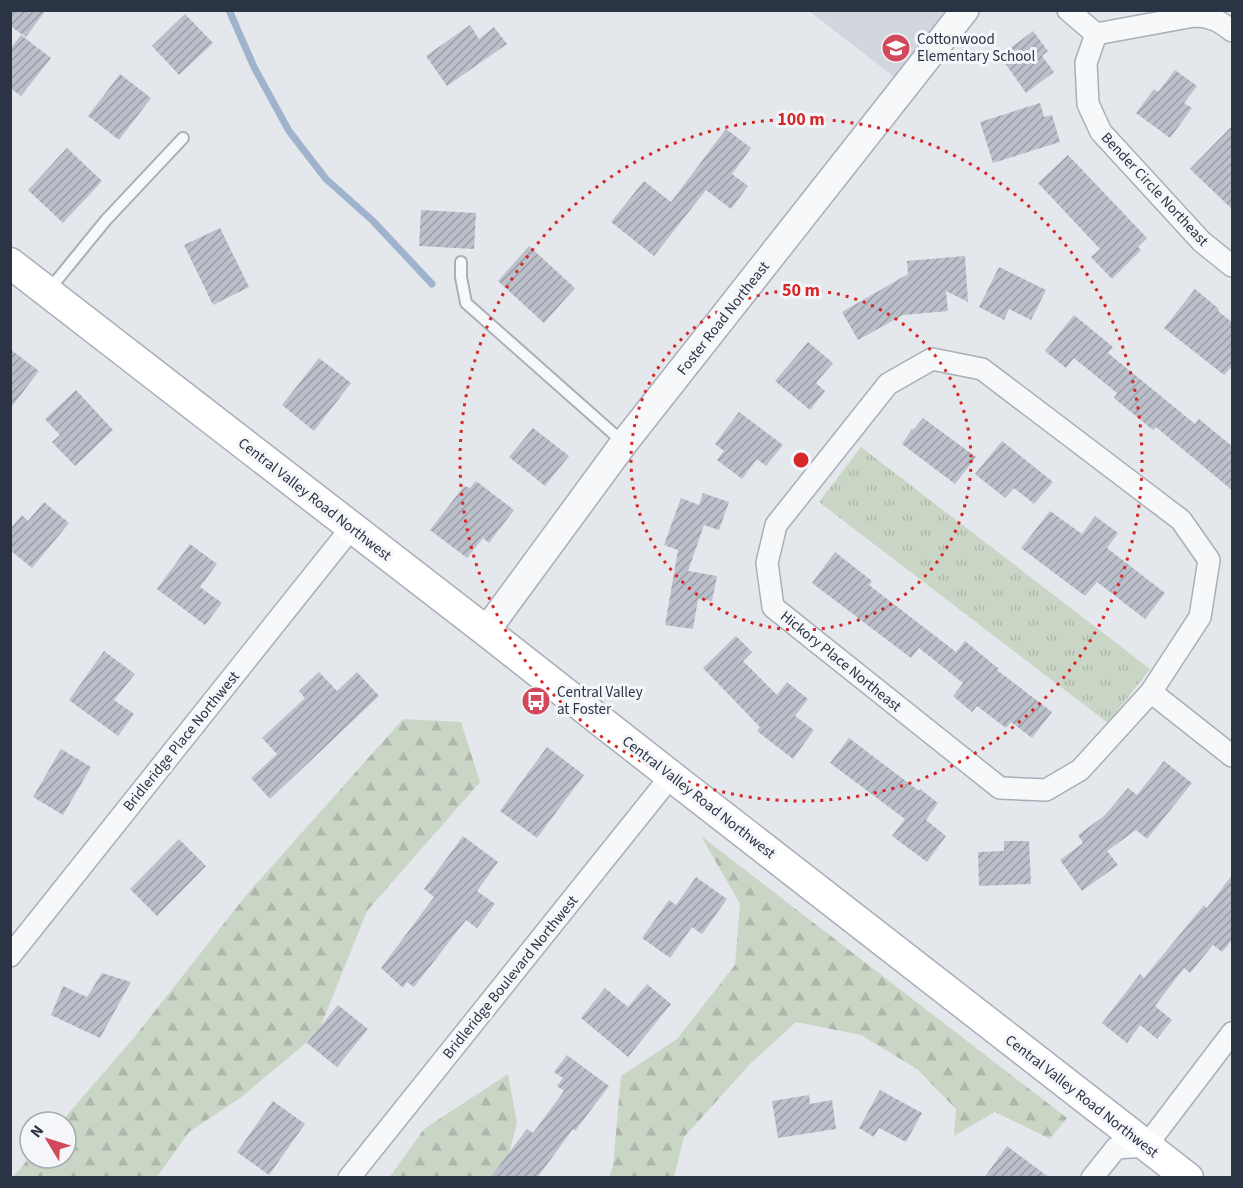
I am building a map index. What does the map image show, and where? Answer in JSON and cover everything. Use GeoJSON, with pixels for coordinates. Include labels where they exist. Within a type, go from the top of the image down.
{"type":"FeatureCollection","features":[{"type":"Feature","properties":{"kind":"main road","name":"Central Valley Road Northwest"},"geometry":{"type":"LineString","coordinates":[[10,263],[1188,1178]]}},
{"type":"Feature","properties":{"kind":"street","name":"Foster Road Northeast"},"geometry":{"type":"LineString","coordinates":[[486,631],[624,443],[965,10]]}},
{"type":"Feature","properties":{"kind":"street"},"geometry":{"type":"LineString","coordinates":[[1068,10],[1096,34],[1194,16],[1207,16],[1220,21],[1233,31]]}},
{"type":"Feature","properties":{"kind":"street","name":"Bender Circle Northeast"},"geometry":{"type":"LineString","coordinates":[[1096,34],[1086,63],[1088,104],[1101,132],[1202,242],[1233,266]]}},
{"type":"Feature","properties":{"kind":"street","name":"Hickory Place Northeast"},"geometry":{"type":"LineString","coordinates":[[933,359],[982,369],[1181,520],[1209,560],[1200,617],[1151,692],[1080,770],[1046,790],[1000,788],[773,607],[767,563],[776,525],[888,384],[933,359]]}},
{"type":"Feature","properties":{"kind":"street","name":"Bridleridge Place Northwest"},"geometry":{"type":"LineString","coordinates":[[10,956],[352,527]]}},
{"type":"Feature","properties":{"kind":"street"},"geometry":{"type":"LineString","coordinates":[[1151,692],[1233,756]]}},
{"type":"Feature","properties":{"kind":"street","name":"Bridleridge Boulevard Northwest"},"geometry":{"type":"LineString","coordinates":[[349,1178],[671,776]]}},
{"type":"Feature","properties":{"kind":"street"},"geometry":{"type":"LineString","coordinates":[[1092,1178],[1116,1148],[1146,1146],[1233,1033]]}},
{"type":"Feature","properties":{"kind":"lane"},"geometry":{"type":"LineString","coordinates":[[48,292],[106,220],[183,138]]}},
{"type":"Feature","properties":{"kind":"lane"},"geometry":{"type":"LineString","coordinates":[[461,262],[461,277],[466,303],[624,443]]}},
{"type":"Feature","properties":{"kind":"shaded area","name":"Cottonwood Elementary School"},"geometry":{"type":"Polygon","coordinates":[[[809,11],[965,11],[906,86],[809,11]]]}},
{"type":"Feature","properties":{"kind":"green space"},"geometry":{"type":"Polygon","coordinates":[[[861,447],[1150,669],[1108,723],[819,502],[861,447]]]}},
{"type":"Feature","properties":{"kind":"green space"},"geometry":{"type":"Polygon","coordinates":[[[403,719],[461,722],[480,782],[367,911],[318,1033],[240,1098],[189,1132],[157,1177],[12,1178],[19,1170],[78,1170],[78,1110],[71,1110],[132,1040],[248,893],[403,719]]]}},
{"type":"Feature","properties":{"kind":"green space"},"geometry":{"type":"Polygon","coordinates":[[[701,836],[1067,1118],[1050,1139],[995,1112],[954,1136],[956,1109],[917,1069],[861,1035],[796,1022],[752,1062],[684,1137],[674,1177],[609,1177],[613,1166],[621,1076],[677,1039],[735,965],[740,904],[701,836]]]}},
{"type":"Feature","properties":{"kind":"green space"},"geometry":{"type":"Polygon","coordinates":[[[508,1074],[517,1123],[503,1177],[389,1178],[424,1129],[508,1074]]]}},
{"type":"Feature","properties":{"kind":"building"},"geometry":{"type":"Polygon","coordinates":[[[10,10],[46,10],[26,37],[10,26],[10,10]]]}},
{"type":"Feature","properties":{"kind":"building"},"geometry":{"type":"Polygon","coordinates":[[[185,14],[213,43],[179,75],[152,46],[185,14]]]}},
{"type":"Feature","properties":{"kind":"building"},"geometry":{"type":"Polygon","coordinates":[[[470,25],[479,39],[494,27],[507,44],[447,86],[426,56],[470,25]]]}},
{"type":"Feature","properties":{"kind":"building"},"geometry":{"type":"Polygon","coordinates":[[[1033,31],[1048,51],[1042,56],[1054,72],[1026,93],[1000,56],[1033,31]]]}},
{"type":"Feature","properties":{"kind":"building"},"geometry":{"type":"Polygon","coordinates":[[[21,35],[51,58],[21,96],[10,88],[10,49],[21,35]]]}},
{"type":"Feature","properties":{"kind":"building"},"geometry":{"type":"Polygon","coordinates":[[[1175,70],[1197,86],[1184,103],[1192,108],[1170,138],[1136,113],[1154,89],[1158,92],[1175,70]]]}},
{"type":"Feature","properties":{"kind":"building"},"geometry":{"type":"Polygon","coordinates":[[[120,74],[151,98],[119,140],[88,116],[120,74]]]}},
{"type":"Feature","properties":{"kind":"building"},"geometry":{"type":"Polygon","coordinates":[[[1040,103],[1044,117],[1052,115],[1060,142],[993,163],[980,122],[1040,103]]]}},
{"type":"Feature","properties":{"kind":"building"},"geometry":{"type":"Polygon","coordinates":[[[1233,125],[1233,210],[1190,169],[1233,125]]]}},
{"type":"Feature","properties":{"kind":"building"},"geometry":{"type":"Polygon","coordinates":[[[726,129],[751,148],[732,174],[748,186],[731,209],[706,190],[654,256],[611,222],[644,181],[671,202],[726,129]]]}},
{"type":"Feature","properties":{"kind":"building"},"geometry":{"type":"Polygon","coordinates":[[[67,148],[102,181],[63,223],[28,190],[67,148]]]}},
{"type":"Feature","properties":{"kind":"building"},"geometry":{"type":"Polygon","coordinates":[[[1068,155],[1147,238],[1138,247],[1141,250],[1112,279],[1091,257],[1100,249],[1038,183],[1068,155]]]}},
{"type":"Feature","properties":{"kind":"building"},"geometry":{"type":"Polygon","coordinates":[[[421,210],[476,213],[474,249],[419,246],[421,210]]]}},
{"type":"Feature","properties":{"kind":"building"},"geometry":{"type":"Polygon","coordinates":[[[220,228],[249,287],[213,305],[184,245],[220,228]]]}},
{"type":"Feature","properties":{"kind":"building"},"geometry":{"type":"Polygon","coordinates":[[[529,246],[575,288],[544,323],[498,281],[529,246]]]}},
{"type":"Feature","properties":{"kind":"building"},"geometry":{"type":"Polygon","coordinates":[[[965,256],[968,302],[946,291],[948,311],[903,315],[858,340],[842,312],[908,274],[907,261],[965,256]]]}},
{"type":"Feature","properties":{"kind":"building"},"geometry":{"type":"Polygon","coordinates":[[[999,267],[1046,290],[1031,320],[1009,309],[1004,320],[979,307],[999,267]]]}},
{"type":"Feature","properties":{"kind":"building"},"geometry":{"type":"Polygon","coordinates":[[[1195,289],[1233,323],[1233,365],[1224,375],[1164,328],[1195,289]]]}},
{"type":"Feature","properties":{"kind":"building"},"geometry":{"type":"Polygon","coordinates":[[[1074,315],[1113,347],[1108,353],[1195,424],[1199,419],[1233,447],[1233,491],[1156,427],[1153,430],[1114,398],[1117,393],[1074,358],[1066,368],[1045,351],[1074,315]]]}},
{"type":"Feature","properties":{"kind":"building"},"geometry":{"type":"Polygon","coordinates":[[[808,342],[833,363],[816,383],[825,391],[810,410],[775,381],[808,342]]]}},
{"type":"Feature","properties":{"kind":"building"},"geometry":{"type":"Polygon","coordinates":[[[10,349],[39,371],[10,409],[10,349]]]}},
{"type":"Feature","properties":{"kind":"building"},"geometry":{"type":"Polygon","coordinates":[[[319,358],[351,383],[314,431],[282,405],[319,358]]]}},
{"type":"Feature","properties":{"kind":"building"},"geometry":{"type":"Polygon","coordinates":[[[76,390],[113,430],[75,466],[52,442],[60,435],[45,419],[76,390]]]}},
{"type":"Feature","properties":{"kind":"building"},"geometry":{"type":"Polygon","coordinates":[[[739,412],[783,445],[766,466],[757,459],[742,479],[717,460],[724,451],[715,444],[739,412]]]}},
{"type":"Feature","properties":{"kind":"building"},"geometry":{"type":"Polygon","coordinates":[[[923,418],[976,457],[955,484],[902,444],[923,418]]]}},
{"type":"Feature","properties":{"kind":"building"},"geometry":{"type":"Polygon","coordinates":[[[533,428],[569,456],[545,486],[509,457],[533,428]]]}},
{"type":"Feature","properties":{"kind":"building"},"geometry":{"type":"Polygon","coordinates":[[[1002,441],[1053,482],[1034,504],[1014,488],[1005,498],[975,474],[1002,441]]]}},
{"type":"Feature","properties":{"kind":"building"},"geometry":{"type":"Polygon","coordinates":[[[476,481],[514,510],[489,543],[483,538],[467,558],[430,530],[464,486],[470,488],[476,481]]]}},
{"type":"Feature","properties":{"kind":"building"},"geometry":{"type":"Polygon","coordinates":[[[703,493],[729,502],[719,530],[704,525],[688,571],[717,576],[712,601],[698,599],[693,629],[665,625],[678,550],[664,545],[681,498],[699,505],[703,493]]]}},
{"type":"Feature","properties":{"kind":"building"},"geometry":{"type":"Polygon","coordinates":[[[44,502],[69,523],[32,568],[10,550],[10,529],[22,515],[28,521],[44,502]]]}},
{"type":"Feature","properties":{"kind":"building"},"geometry":{"type":"Polygon","coordinates":[[[1050,511],[1082,534],[1095,516],[1118,533],[1107,548],[1165,593],[1145,619],[1097,582],[1085,596],[1021,548],[1050,511]]]}},
{"type":"Feature","properties":{"kind":"building"},"geometry":{"type":"Polygon","coordinates":[[[190,544],[217,564],[200,587],[222,603],[205,625],[157,589],[190,544]]]}},
{"type":"Feature","properties":{"kind":"building"},"geometry":{"type":"Polygon","coordinates":[[[835,552],[872,581],[869,585],[956,652],[965,641],[999,669],[997,670],[1052,712],[1032,738],[1011,722],[1006,728],[977,706],[972,712],[953,696],[963,683],[919,648],[911,658],[812,583],[835,552]]]}},
{"type":"Feature","properties":{"kind":"building"},"geometry":{"type":"Polygon","coordinates":[[[736,636],[752,652],[743,661],[777,695],[787,682],[808,699],[795,716],[814,730],[793,759],[757,731],[760,727],[703,668],[736,636]]]}},
{"type":"Feature","properties":{"kind":"building"},"geometry":{"type":"Polygon","coordinates":[[[104,651],[135,674],[114,700],[134,714],[118,736],[69,700],[104,651]]]}},
{"type":"Feature","properties":{"kind":"building"},"geometry":{"type":"Polygon","coordinates":[[[319,672],[337,691],[357,672],[379,696],[270,799],[251,778],[277,754],[262,738],[305,698],[299,691],[319,672]]]}},
{"type":"Feature","properties":{"kind":"building"},"geometry":{"type":"Polygon","coordinates":[[[849,738],[938,803],[926,820],[946,836],[927,862],[892,836],[905,819],[830,763],[849,738]]]}},
{"type":"Feature","properties":{"kind":"building"},"geometry":{"type":"Polygon","coordinates":[[[547,747],[584,775],[537,838],[500,811],[547,747]]]}},
{"type":"Feature","properties":{"kind":"building"},"geometry":{"type":"Polygon","coordinates":[[[61,749],[91,767],[63,815],[33,797],[61,749]]]}},
{"type":"Feature","properties":{"kind":"building"},"geometry":{"type":"Polygon","coordinates":[[[1164,761],[1192,783],[1147,839],[1136,830],[1107,851],[1118,865],[1082,891],[1060,860],[1083,843],[1078,835],[1104,816],[1128,788],[1137,795],[1164,761]]]}},
{"type":"Feature","properties":{"kind":"building"},"geometry":{"type":"Polygon","coordinates":[[[463,836],[498,862],[477,891],[495,904],[477,928],[466,920],[414,987],[407,982],[403,988],[381,968],[434,897],[424,889],[463,836]]]}},
{"type":"Feature","properties":{"kind":"building"},"geometry":{"type":"Polygon","coordinates":[[[179,839],[206,866],[157,916],[130,889],[179,839]]]}},
{"type":"Feature","properties":{"kind":"building"},"geometry":{"type":"Polygon","coordinates":[[[1004,841],[1029,841],[1031,884],[979,886],[978,852],[1004,851],[1004,841]]]}},
{"type":"Feature","properties":{"kind":"building"},"geometry":{"type":"Polygon","coordinates":[[[1233,874],[1233,939],[1222,952],[1213,945],[1190,973],[1184,968],[1155,1006],[1172,1020],[1157,1039],[1140,1025],[1127,1043],[1102,1023],[1140,974],[1144,978],[1204,905],[1207,908],[1233,874]]]}},
{"type":"Feature","properties":{"kind":"building"},"geometry":{"type":"Polygon","coordinates":[[[696,877],[727,899],[702,934],[692,927],[670,958],[642,938],[669,900],[676,905],[696,877]]]}},
{"type":"Feature","properties":{"kind":"building"},"geometry":{"type":"Polygon","coordinates":[[[102,973],[131,982],[100,1038],[51,1015],[63,986],[87,997],[102,973]]]}},
{"type":"Feature","properties":{"kind":"building"},"geometry":{"type":"Polygon","coordinates":[[[647,984],[671,1004],[628,1057],[581,1018],[605,988],[628,1007],[647,984]]]}},
{"type":"Feature","properties":{"kind":"building"},"geometry":{"type":"Polygon","coordinates":[[[338,1005],[368,1029],[337,1067],[307,1043],[338,1005]]]}},
{"type":"Feature","properties":{"kind":"building"},"geometry":{"type":"Polygon","coordinates":[[[567,1055],[609,1086],[575,1131],[573,1129],[537,1178],[490,1178],[527,1129],[533,1133],[564,1091],[557,1086],[563,1078],[554,1072],[567,1055]]]}},
{"type":"Feature","properties":{"kind":"building"},"geometry":{"type":"Polygon","coordinates":[[[880,1090],[922,1113],[906,1142],[879,1128],[874,1137],[859,1128],[880,1090]]]}},
{"type":"Feature","properties":{"kind":"building"},"geometry":{"type":"Polygon","coordinates":[[[809,1095],[810,1104],[832,1100],[836,1129],[778,1138],[772,1101],[809,1095]]]}},
{"type":"Feature","properties":{"kind":"building"},"geometry":{"type":"Polygon","coordinates":[[[273,1101],[305,1124],[269,1175],[237,1152],[273,1101]]]}},
{"type":"Feature","properties":{"kind":"building"},"geometry":{"type":"Polygon","coordinates":[[[1007,1146],[1050,1178],[984,1178],[1007,1146]]]}},
{"type":"Feature","properties":{"kind":"waterway"},"geometry":{"type":"LineString","coordinates":[[229,10],[254,67],[289,131],[326,179],[373,221],[432,284]]}},
{"type":"Feature","properties":{"kind":"place","name":"Cottonwood Elementary School"},"geometry":{"type":"Point","coordinates":[896,48]}},
{"type":"Feature","properties":{"kind":"place","name":"Central Valley at Foster"},"geometry":{"type":"Point","coordinates":[536,701]}}]}
